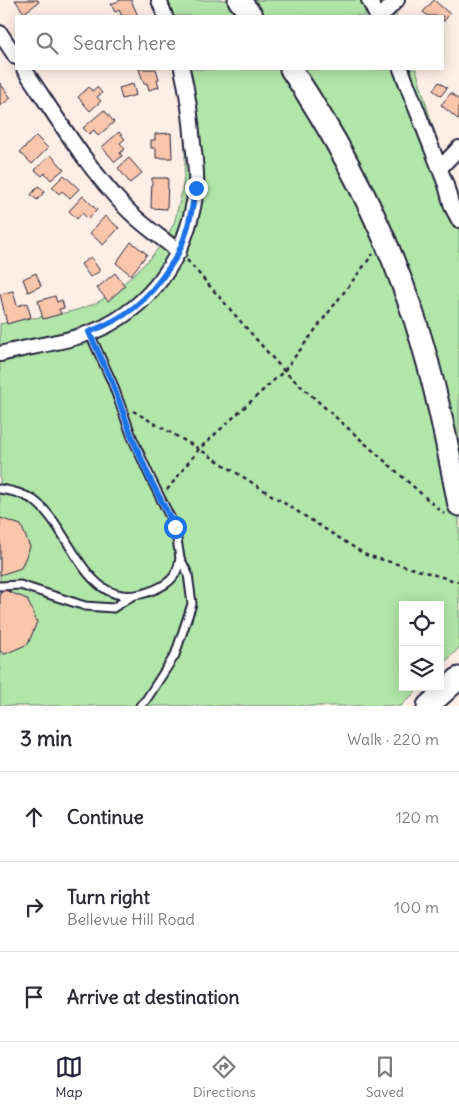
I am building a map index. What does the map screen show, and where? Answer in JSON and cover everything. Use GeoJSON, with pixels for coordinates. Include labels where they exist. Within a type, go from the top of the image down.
{"type":"FeatureCollection","features":[{"type":"Feature","properties":{"kind":"main road"},"geometry":{"type":"LineString","coordinates":[[240,0],[251,15]]}},
{"type":"Feature","properties":{"kind":"main road"},"geometry":{"type":"LineString","coordinates":[[292,70],[324,119],[341,151],[387,244],[402,282],[416,322],[436,393],[452,510]]}},
{"type":"Feature","properties":{"kind":"main road"},"geometry":{"type":"LineString","coordinates":[[428,706],[459,678]]}},
{"type":"Feature","properties":{"kind":"street"},"geometry":{"type":"LineString","coordinates":[[159,0],[166,15]]}},
{"type":"Feature","properties":{"kind":"street"},"geometry":{"type":"LineString","coordinates":[[369,0],[376,15]]}},
{"type":"Feature","properties":{"kind":"street"},"geometry":{"type":"LineString","coordinates":[[382,15],[397,0]]}},
{"type":"Feature","properties":{"kind":"street"},"geometry":{"type":"LineString","coordinates":[[0,33],[15,56]]}},
{"type":"Feature","properties":{"kind":"street"},"geometry":{"type":"LineString","coordinates":[[25,70],[67,135],[92,169],[125,207],[179,252]]}},
{"type":"Feature","properties":{"kind":"street"},"geometry":{"type":"LineString","coordinates":[[0,354],[89,332],[104,326],[132,311],[156,288],[179,252],[192,213],[196,188],[196,163],[189,95],[182,70]]}},
{"type":"Feature","properties":{"kind":"street"},"geometry":{"type":"LineString","coordinates":[[401,70],[440,168],[452,207],[459,220]]}},
{"type":"Feature","properties":{"kind":"street"},"geometry":{"type":"LineString","coordinates":[[440,168],[459,148]]}},
{"type":"Feature","properties":{"kind":"lane"},"geometry":{"type":"LineString","coordinates":[[89,332],[112,382],[132,437],[175,527],[180,558],[188,574],[192,604],[175,655],[146,700],[140,706]]}},
{"type":"Feature","properties":{"kind":"lane"},"geometry":{"type":"LineString","coordinates":[[0,489],[22,494],[35,501],[46,512],[82,567],[106,590],[119,596],[146,594],[161,587],[173,578],[178,570],[180,558]]}},
{"type":"Feature","properties":{"kind":"lane"},"geometry":{"type":"LineString","coordinates":[[0,586],[20,585],[85,606],[94,607],[113,608],[132,596]]}},
{"type":"Feature","properties":{"kind":"path"},"geometry":{"type":"LineString","coordinates":[[160,498],[199,448],[284,371],[377,249]]}},
{"type":"Feature","properties":{"kind":"path"},"geometry":{"type":"LineString","coordinates":[[179,252],[284,371],[452,510]]}},
{"type":"Feature","properties":{"kind":"path"},"geometry":{"type":"LineString","coordinates":[[120,404],[199,448],[366,554],[459,582]]}},
{"type":"Feature","properties":{"kind":"green space"},"geometry":{"type":"Polygon","coordinates":[[[156,0],[387,0],[396,15],[162,15],[156,0]]]}},
{"type":"Feature","properties":{"kind":"green space"},"geometry":{"type":"Polygon","coordinates":[[[175,70],[416,70],[450,178],[459,219],[459,648],[444,663],[444,601],[399,601],[399,691],[416,691],[401,706],[0,706],[0,324],[60,314],[96,303],[111,293],[150,258],[164,241],[172,227],[182,191],[185,156],[183,121],[175,70]]]}},
{"type":"Feature","properties":{"kind":"building"},"geometry":{"type":"Polygon","coordinates":[[[15,0],[38,0],[39,2],[24,13],[15,0]]]}},
{"type":"Feature","properties":{"kind":"building"},"geometry":{"type":"Polygon","coordinates":[[[121,0],[131,0],[138,15],[122,15],[119,10],[115,12],[111,4],[121,0]]]}},
{"type":"Feature","properties":{"kind":"building"},"geometry":{"type":"Polygon","coordinates":[[[434,0],[450,14],[444,21],[444,15],[427,15],[423,12],[434,0]]]}},
{"type":"Feature","properties":{"kind":"building"},"geometry":{"type":"Polygon","coordinates":[[[139,70],[156,70],[159,87],[149,90],[147,83],[144,84],[139,70]]]}},
{"type":"Feature","properties":{"kind":"building"},"geometry":{"type":"Polygon","coordinates":[[[439,82],[447,88],[441,96],[433,90],[439,82]]]}},
{"type":"Feature","properties":{"kind":"building"},"geometry":{"type":"Polygon","coordinates":[[[0,83],[11,98],[0,106],[0,83]]]}},
{"type":"Feature","properties":{"kind":"building"},"geometry":{"type":"Polygon","coordinates":[[[133,84],[136,95],[122,99],[119,88],[133,84]]]}},
{"type":"Feature","properties":{"kind":"building"},"geometry":{"type":"Polygon","coordinates":[[[89,87],[92,91],[97,87],[102,93],[97,97],[101,101],[90,111],[78,97],[89,87]]]}},
{"type":"Feature","properties":{"kind":"building"},"geometry":{"type":"Polygon","coordinates":[[[451,93],[459,100],[459,120],[441,105],[451,93]]]}},
{"type":"Feature","properties":{"kind":"building"},"geometry":{"type":"Polygon","coordinates":[[[104,110],[114,122],[98,136],[94,130],[89,134],[83,128],[104,110]]]}},
{"type":"Feature","properties":{"kind":"building"},"geometry":{"type":"Polygon","coordinates":[[[119,132],[125,139],[120,143],[125,149],[120,153],[122,156],[115,162],[102,147],[119,132]]]}},
{"type":"Feature","properties":{"kind":"building"},"geometry":{"type":"Polygon","coordinates":[[[171,133],[172,158],[156,158],[156,148],[151,148],[151,140],[155,140],[155,134],[171,133]]]}},
{"type":"Feature","properties":{"kind":"building"},"geometry":{"type":"Polygon","coordinates":[[[36,136],[48,148],[32,164],[20,152],[36,136]]]}},
{"type":"Feature","properties":{"kind":"building"},"geometry":{"type":"Polygon","coordinates":[[[51,155],[64,169],[51,180],[45,173],[42,176],[35,170],[51,155]]]}},
{"type":"Feature","properties":{"kind":"building"},"geometry":{"type":"Polygon","coordinates":[[[129,158],[142,173],[130,183],[118,168],[129,158]]]}},
{"type":"Feature","properties":{"kind":"building"},"geometry":{"type":"Polygon","coordinates":[[[64,175],[79,189],[70,198],[62,191],[59,194],[52,187],[64,175]]]}},
{"type":"Feature","properties":{"kind":"building"},"geometry":{"type":"Polygon","coordinates":[[[152,178],[168,178],[167,209],[151,208],[152,178]]]}},
{"type":"Feature","properties":{"kind":"building"},"geometry":{"type":"Polygon","coordinates":[[[38,186],[45,191],[37,200],[31,195],[38,186]]]}},
{"type":"Feature","properties":{"kind":"building"},"geometry":{"type":"Polygon","coordinates":[[[83,196],[97,210],[88,219],[82,213],[77,219],[69,211],[83,196]]]}},
{"type":"Feature","properties":{"kind":"building"},"geometry":{"type":"Polygon","coordinates":[[[105,216],[119,228],[103,245],[90,233],[105,216]]]}},
{"type":"Feature","properties":{"kind":"building"},"geometry":{"type":"Polygon","coordinates":[[[131,242],[147,254],[131,275],[116,263],[131,242]]]}},
{"type":"Feature","properties":{"kind":"building"},"geometry":{"type":"Polygon","coordinates":[[[91,257],[100,271],[90,277],[81,264],[91,257]]]}},
{"type":"Feature","properties":{"kind":"building"},"geometry":{"type":"Polygon","coordinates":[[[36,273],[41,286],[28,292],[23,279],[36,273]]]}},
{"type":"Feature","properties":{"kind":"building"},"geometry":{"type":"Polygon","coordinates":[[[115,273],[125,286],[108,301],[97,288],[115,273]]]}},
{"type":"Feature","properties":{"kind":"building"},"geometry":{"type":"Polygon","coordinates":[[[13,291],[17,306],[27,303],[31,317],[7,324],[0,294],[13,291]]]}},
{"type":"Feature","properties":{"kind":"building"},"geometry":{"type":"Polygon","coordinates":[[[55,296],[57,302],[62,300],[64,308],[59,309],[61,314],[43,319],[38,301],[55,296]]]}},
{"type":"Feature","properties":{"kind":"building"},"geometry":{"type":"Polygon","coordinates":[[[0,518],[21,525],[30,547],[21,568],[0,575],[0,518]]]}},
{"type":"Feature","properties":{"kind":"building"},"geometry":{"type":"Polygon","coordinates":[[[5,590],[27,599],[37,622],[28,644],[5,654],[0,651],[0,592],[5,590]]]}},
{"type":"Feature","properties":{"kind":"route"},"geometry":{"type":"LineString","coordinates":[[175,527],[150,479],[112,382],[89,332],[132,311],[156,288],[179,252],[192,213],[196,188]]}}]}
